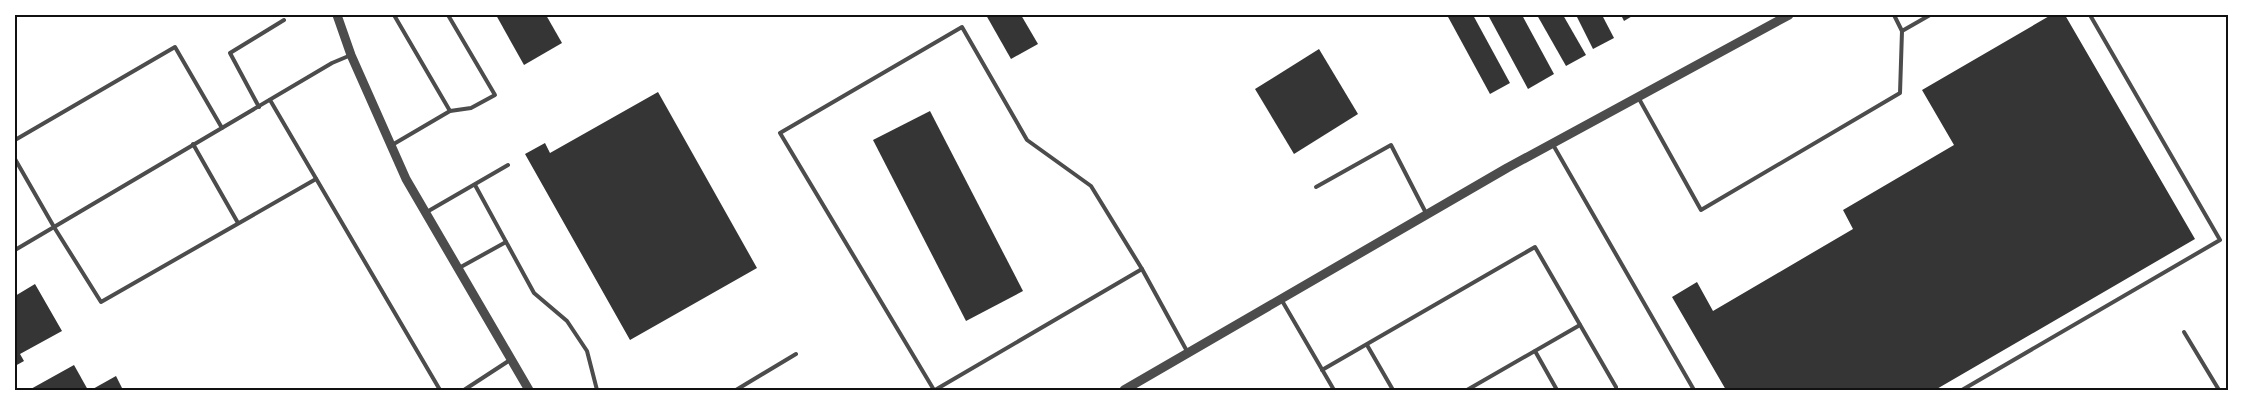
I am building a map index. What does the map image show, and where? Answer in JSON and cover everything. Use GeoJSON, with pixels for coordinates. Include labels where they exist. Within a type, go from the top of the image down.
{"type":"FeatureCollection","features":[{"type":"Feature","properties":{"kind":"street"},"geometry":{"type":"LineString","coordinates":[[337,15],[351,54],[390,146],[425,213],[529,390]]}},
{"type":"Feature","properties":{"kind":"street"},"geometry":{"type":"LineString","coordinates":[[1124,390],[1426,215],[1789,15]]}},
{"type":"Feature","properties":{"kind":"lane"},"geometry":{"type":"LineString","coordinates":[[394,15],[450,111]]}},
{"type":"Feature","properties":{"kind":"lane"},"geometry":{"type":"LineString","coordinates":[[390,146],[450,111],[471,108],[495,95],[448,15]]}},
{"type":"Feature","properties":{"kind":"lane"},"geometry":{"type":"LineString","coordinates":[[1638,97],[1701,210],[1900,93],[1902,31],[1894,15]]}},
{"type":"Feature","properties":{"kind":"lane"},"geometry":{"type":"LineString","coordinates":[[1902,31],[1930,15]]}},
{"type":"Feature","properties":{"kind":"lane"},"geometry":{"type":"LineString","coordinates":[[1962,390],[2220,240],[2090,15]]}},
{"type":"Feature","properties":{"kind":"lane"},"geometry":{"type":"LineString","coordinates":[[259,107],[230,53],[284,20]]}},
{"type":"Feature","properties":{"kind":"lane"},"geometry":{"type":"LineString","coordinates":[[1142,269],[934,390],[780,133],[962,27],[1027,140],[1090,186],[1142,269],[1188,353]]}},
{"type":"Feature","properties":{"kind":"lane"},"geometry":{"type":"LineString","coordinates":[[15,140],[175,47],[222,128]]}},
{"type":"Feature","properties":{"kind":"lane"},"geometry":{"type":"LineString","coordinates":[[15,250],[193,144],[351,54]]}},
{"type":"Feature","properties":{"kind":"lane"},"geometry":{"type":"LineString","coordinates":[[270,100],[440,390]]}},
{"type":"Feature","properties":{"kind":"lane"},"geometry":{"type":"LineString","coordinates":[[193,144],[238,224]]}},
{"type":"Feature","properties":{"kind":"lane"},"geometry":{"type":"LineString","coordinates":[[1552,144],[1694,390]]}},
{"type":"Feature","properties":{"kind":"lane"},"geometry":{"type":"LineString","coordinates":[[1316,187],[1391,145],[1426,215]]}},
{"type":"Feature","properties":{"kind":"lane"},"geometry":{"type":"LineString","coordinates":[[15,159],[54,227],[101,302],[316,179]]}},
{"type":"Feature","properties":{"kind":"lane"},"geometry":{"type":"LineString","coordinates":[[425,213],[508,165]]}},
{"type":"Feature","properties":{"kind":"lane"},"geometry":{"type":"LineString","coordinates":[[474,185],[534,293],[567,321],[587,351],[597,390]]}},
{"type":"Feature","properties":{"kind":"lane"},"geometry":{"type":"LineString","coordinates":[[458,270],[506,242]]}},
{"type":"Feature","properties":{"kind":"lane"},"geometry":{"type":"LineString","coordinates":[[1322,370],[1535,247],[1616,387]]}},
{"type":"Feature","properties":{"kind":"lane"},"geometry":{"type":"LineString","coordinates":[[1281,299],[1334,390]]}},
{"type":"Feature","properties":{"kind":"lane"},"geometry":{"type":"LineString","coordinates":[[1467,390],[1580,325]]}},
{"type":"Feature","properties":{"kind":"lane"},"geometry":{"type":"LineString","coordinates":[[2184,332],[2219,390]]}},
{"type":"Feature","properties":{"kind":"lane"},"geometry":{"type":"LineString","coordinates":[[1367,345],[1393,390]]}},
{"type":"Feature","properties":{"kind":"lane"},"geometry":{"type":"LineString","coordinates":[[1535,351],[1557,390]]}},
{"type":"Feature","properties":{"kind":"lane"},"geometry":{"type":"LineString","coordinates":[[736,390],[796,354]]}},
{"type":"Feature","properties":{"kind":"lane"},"geometry":{"type":"LineString","coordinates":[[464,390],[511,359]]}},
{"type":"Feature","properties":{"kind":"building"},"geometry":{"type":"Polygon","coordinates":[[[496,15],[546,15],[562,43],[524,65],[496,15]]]}},
{"type":"Feature","properties":{"kind":"building"},"geometry":{"type":"Polygon","coordinates":[[[986,15],[1021,15],[1038,44],[1011,59],[986,15]]]}},
{"type":"Feature","properties":{"kind":"building"},"geometry":{"type":"Polygon","coordinates":[[[1447,15],[1473,15],[1510,83],[1490,94],[1447,15]]]}},
{"type":"Feature","properties":{"kind":"building"},"geometry":{"type":"Polygon","coordinates":[[[1488,15],[1522,15],[1554,74],[1528,89],[1488,15]]]}},
{"type":"Feature","properties":{"kind":"building"},"geometry":{"type":"Polygon","coordinates":[[[1537,15],[1563,15],[1586,55],[1566,66],[1537,15]]]}},
{"type":"Feature","properties":{"kind":"building"},"geometry":{"type":"Polygon","coordinates":[[[1576,15],[1602,15],[1614,38],[1593,49],[1576,15]]]}},
{"type":"Feature","properties":{"kind":"building"},"geometry":{"type":"Polygon","coordinates":[[[1621,15],[1634,15],[1624,21],[1621,15]]]}},
{"type":"Feature","properties":{"kind":"building"},"geometry":{"type":"Polygon","coordinates":[[[2051,15],[2065,15],[2195,239],[1935,390],[1726,390],[1672,297],[1697,282],[1713,311],[1853,229],[1843,210],[1954,145],[1922,90],[2051,15]]]}},
{"type":"Feature","properties":{"kind":"building"},"geometry":{"type":"Polygon","coordinates":[[[1319,49],[1358,114],[1294,154],[1255,89],[1319,49]]]}},
{"type":"Feature","properties":{"kind":"building"},"geometry":{"type":"Polygon","coordinates":[[[658,92],[757,268],[630,340],[525,154],[545,143],[550,153],[658,92]]]}},
{"type":"Feature","properties":{"kind":"building"},"geometry":{"type":"Polygon","coordinates":[[[930,111],[1023,291],[966,321],[873,140],[930,111]]]}},
{"type":"Feature","properties":{"kind":"building"},"geometry":{"type":"Polygon","coordinates":[[[35,284],[62,331],[20,354],[24,361],[15,366],[15,296],[35,284]]]}},
{"type":"Feature","properties":{"kind":"building"},"geometry":{"type":"Polygon","coordinates":[[[74,365],[88,390],[29,390],[74,365]]]}},
{"type":"Feature","properties":{"kind":"building"},"geometry":{"type":"Polygon","coordinates":[[[116,376],[123,390],[91,390],[116,376]]]}}]}
